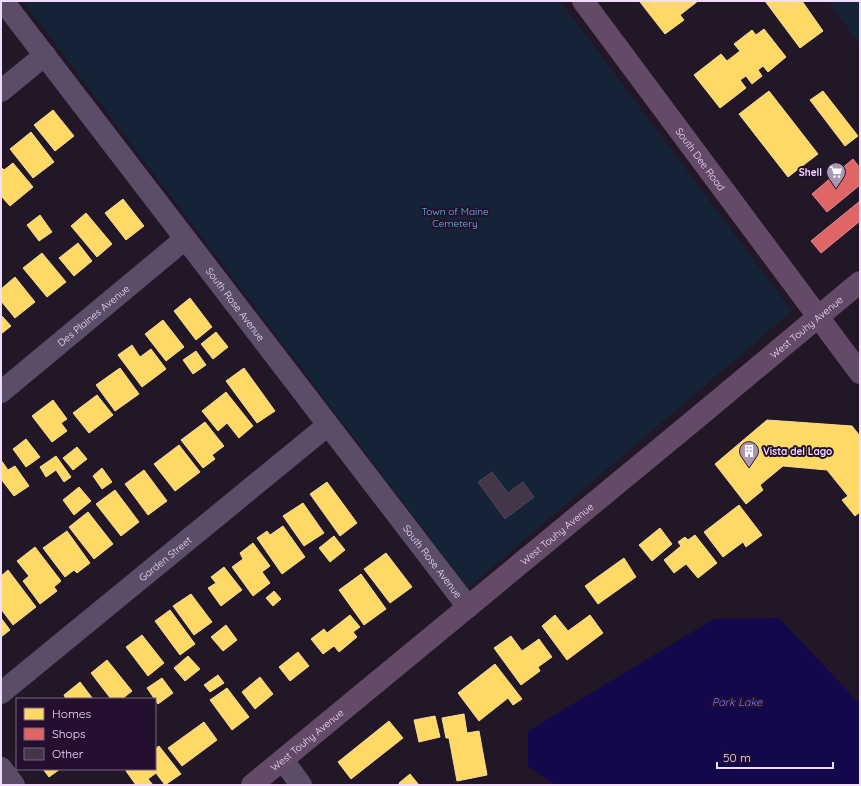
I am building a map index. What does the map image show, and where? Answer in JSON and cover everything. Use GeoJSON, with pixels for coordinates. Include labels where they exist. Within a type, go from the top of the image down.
{"type":"FeatureCollection","features":[{"type":"Feature","properties":{"kind":"main road","name":"South Dee Road"},"geometry":{"type":"LineString","coordinates":[[583,1],[860,373]]}},
{"type":"Feature","properties":{"kind":"main road","name":"West Touhy Avenue"},"geometry":{"type":"LineString","coordinates":[[252,785],[860,282]]}},
{"type":"Feature","properties":{"kind":"street","name":"South Rose Avenue"},"geometry":{"type":"LineString","coordinates":[[3,1],[468,607]]}},
{"type":"Feature","properties":{"kind":"street"},"geometry":{"type":"LineString","coordinates":[[1,91],[45,55]]}},
{"type":"Feature","properties":{"kind":"street","name":"Des Plaines Avenue"},"geometry":{"type":"LineString","coordinates":[[1,392],[185,239]]}},
{"type":"Feature","properties":{"kind":"street","name":"Garden Street"},"geometry":{"type":"LineString","coordinates":[[1,693],[328,425]]}},
{"type":"Feature","properties":{"kind":"street"},"geometry":{"type":"LineString","coordinates":[[282,760],[302,785]]}},
{"type":"Feature","properties":{"kind":"street"},"geometry":{"type":"LineString","coordinates":[[1,768],[14,785]]}},
{"type":"Feature","properties":{"kind":"green space","name":"Town of Maine Cemetery"},"geometry":{"type":"Polygon","coordinates":[[[23,1],[560,1],[792,311],[468,588],[23,1]]]}},
{"type":"Feature","properties":{"kind":"green space"},"geometry":{"type":"Polygon","coordinates":[[[828,1],[860,1],[860,44],[828,1]]]}},
{"type":"Feature","properties":{"kind":"water","name":"Park Lake"},"geometry":{"type":"Polygon","coordinates":[[[779,618],[860,704],[860,785],[555,785],[528,766],[528,731],[714,619],[779,618]]]}},
{"type":"Feature","properties":{"kind":"building: Homes"},"geometry":{"type":"Polygon","coordinates":[[[698,1],[680,15],[684,20],[665,34],[640,2],[698,1]]]}},
{"type":"Feature","properties":{"kind":"building: Homes"},"geometry":{"type":"Polygon","coordinates":[[[765,1],[802,1],[823,31],[800,48],[765,1]]]}},
{"type":"Feature","properties":{"kind":"building: Homes"},"geometry":{"type":"Polygon","coordinates":[[[764,29],[786,57],[768,72],[763,66],[758,70],[762,76],[752,84],[746,76],[740,80],[746,88],[720,108],[694,75],[721,54],[727,61],[740,51],[734,44],[752,30],[756,35],[764,29]]]}},
{"type":"Feature","properties":{"kind":"building: Homes"},"geometry":{"type":"Polygon","coordinates":[[[769,91],[818,154],[788,177],[739,114],[769,91]]]}},
{"type":"Feature","properties":{"kind":"building: Homes"},"geometry":{"type":"Polygon","coordinates":[[[823,91],[858,136],[845,146],[810,100],[823,91]]]}},
{"type":"Feature","properties":{"kind":"building: Homes"},"geometry":{"type":"Polygon","coordinates":[[[53,110],[74,136],[55,151],[34,125],[53,110]]]}},
{"type":"Feature","properties":{"kind":"building: Homes"},"geometry":{"type":"Polygon","coordinates":[[[31,132],[54,162],[33,178],[10,149],[31,132]]]}},
{"type":"Feature","properties":{"kind":"building: Homes"},"geometry":{"type":"Polygon","coordinates":[[[13,163],[33,187],[10,206],[1,196],[1,167],[4,170],[13,163]]]}},
{"type":"Feature","properties":{"kind":"building: Homes"},"geometry":{"type":"Polygon","coordinates":[[[123,199],[144,226],[126,240],[105,213],[123,199]]]}},
{"type":"Feature","properties":{"kind":"building: Homes"},"geometry":{"type":"Polygon","coordinates":[[[86,213],[112,244],[97,257],[71,226],[86,213]]]}},
{"type":"Feature","properties":{"kind":"building: Homes"},"geometry":{"type":"Polygon","coordinates":[[[40,215],[52,232],[39,241],[27,225],[40,215]]]}},
{"type":"Feature","properties":{"kind":"building: Homes"},"geometry":{"type":"Polygon","coordinates":[[[78,243],[92,261],[74,276],[59,258],[78,243]]]}},
{"type":"Feature","properties":{"kind":"building: Homes"},"geometry":{"type":"Polygon","coordinates":[[[42,253],[66,282],[47,297],[23,268],[42,253]]]}},
{"type":"Feature","properties":{"kind":"building: Homes"},"geometry":{"type":"Polygon","coordinates":[[[15,277],[35,302],[15,318],[1,301],[1,289],[15,277]]]}},
{"type":"Feature","properties":{"kind":"building: Homes"},"geometry":{"type":"Polygon","coordinates":[[[190,298],[212,327],[196,340],[174,311],[190,298]]]}},
{"type":"Feature","properties":{"kind":"building: Homes"},"geometry":{"type":"Polygon","coordinates":[[[1,315],[11,326],[1,334],[1,315]]]}},
{"type":"Feature","properties":{"kind":"building: Homes"},"geometry":{"type":"Polygon","coordinates":[[[163,320],[184,347],[166,361],[145,334],[163,320]]]}},
{"type":"Feature","properties":{"kind":"building: Homes"},"geometry":{"type":"Polygon","coordinates":[[[216,332],[228,347],[213,359],[201,344],[216,332]]]}},
{"type":"Feature","properties":{"kind":"building: Homes"},"geometry":{"type":"Polygon","coordinates":[[[132,345],[140,357],[151,349],[166,369],[142,387],[118,355],[132,345]]]}},
{"type":"Feature","properties":{"kind":"building: Homes"},"geometry":{"type":"Polygon","coordinates":[[[196,351],[206,365],[193,374],[183,360],[196,351]]]}},
{"type":"Feature","properties":{"kind":"building: Homes"},"geometry":{"type":"Polygon","coordinates":[[[120,368],[139,394],[115,411],[96,385],[120,368]]]}},
{"type":"Feature","properties":{"kind":"building: Homes"},"geometry":{"type":"Polygon","coordinates":[[[244,368],[275,411],[257,423],[226,381],[244,368]]]}},
{"type":"Feature","properties":{"kind":"building: Homes"},"geometry":{"type":"Polygon","coordinates":[[[226,392],[253,426],[239,438],[227,423],[218,431],[202,411],[226,392]]]}},
{"type":"Feature","properties":{"kind":"building: Homes"},"geometry":{"type":"Polygon","coordinates":[[[97,395],[113,415],[89,433],[73,413],[97,395]]]}},
{"type":"Feature","properties":{"kind":"building: Homes"},"geometry":{"type":"Polygon","coordinates":[[[53,400],[67,419],[61,423],[67,431],[52,442],[32,416],[53,400]]]}},
{"type":"Feature","properties":{"kind":"building: Homes","name":"Vista del Lago"},"geometry":{"type":"Polygon","coordinates":[[[767,420],[852,426],[860,436],[860,512],[855,516],[842,500],[848,496],[827,470],[783,466],[760,485],[763,490],[746,504],[715,464],[767,420]]]}},
{"type":"Feature","properties":{"kind":"building: Homes"},"geometry":{"type":"Polygon","coordinates":[[[205,422],[224,446],[212,455],[215,459],[203,468],[181,440],[205,422]]]}},
{"type":"Feature","properties":{"kind":"building: Homes"},"geometry":{"type":"Polygon","coordinates":[[[26,439],[40,457],[26,467],[13,449],[26,439]]]}},
{"type":"Feature","properties":{"kind":"building: Homes"},"geometry":{"type":"Polygon","coordinates":[[[179,445],[200,472],[175,491],[154,464],[179,445]]]}},
{"type":"Feature","properties":{"kind":"building: Homes"},"geometry":{"type":"Polygon","coordinates":[[[77,447],[87,459],[73,470],[63,458],[77,447]]]}},
{"type":"Feature","properties":{"kind":"building: Homes"},"geometry":{"type":"Polygon","coordinates":[[[56,456],[71,477],[64,482],[56,470],[46,477],[40,467],[56,456]]]}},
{"type":"Feature","properties":{"kind":"building: Homes"},"geometry":{"type":"Polygon","coordinates":[[[1,460],[8,470],[15,466],[29,486],[14,496],[1,479],[1,460]]]}},
{"type":"Feature","properties":{"kind":"building: Homes"},"geometry":{"type":"Polygon","coordinates":[[[102,468],[112,482],[102,489],[93,476],[102,468]]]}},
{"type":"Feature","properties":{"kind":"building: Homes"},"geometry":{"type":"Polygon","coordinates":[[[144,470],[167,501],[148,515],[125,484],[144,470]]]}},
{"type":"Feature","properties":{"kind":"building: Homes"},"geometry":{"type":"Polygon","coordinates":[[[327,482],[357,523],[340,536],[310,494],[327,482]]]}},
{"type":"Feature","properties":{"kind":"building: Homes"},"geometry":{"type":"Polygon","coordinates":[[[79,487],[91,501],[74,515],[63,500],[79,487]]]}},
{"type":"Feature","properties":{"kind":"building: Homes"},"geometry":{"type":"Polygon","coordinates":[[[115,490],[139,522],[121,536],[96,504],[115,490]]]}},
{"type":"Feature","properties":{"kind":"building: Homes"},"geometry":{"type":"Polygon","coordinates":[[[303,503],[324,533],[304,546],[283,516],[303,503]]]}},
{"type":"Feature","properties":{"kind":"building: Homes"},"geometry":{"type":"Polygon","coordinates":[[[739,505],[762,535],[746,547],[743,542],[723,557],[704,532],[739,505]]]}},
{"type":"Feature","properties":{"kind":"building: Homes"},"geometry":{"type":"Polygon","coordinates":[[[88,512],[113,544],[94,559],[69,527],[88,512]]]}},
{"type":"Feature","properties":{"kind":"building: Homes"},"geometry":{"type":"Polygon","coordinates":[[[283,526],[305,557],[282,574],[257,538],[267,531],[270,535],[283,526]]]}},
{"type":"Feature","properties":{"kind":"building: Homes"},"geometry":{"type":"Polygon","coordinates":[[[660,528],[672,544],[652,561],[639,545],[660,528]]]}},
{"type":"Feature","properties":{"kind":"building: Homes"},"geometry":{"type":"Polygon","coordinates":[[[67,531],[90,563],[77,573],[74,570],[65,577],[43,548],[67,531]]]}},
{"type":"Feature","properties":{"kind":"building: Homes"},"geometry":{"type":"Polygon","coordinates":[[[695,535],[717,563],[698,578],[686,564],[674,573],[664,560],[681,546],[678,542],[685,537],[688,540],[695,535]]]}},
{"type":"Feature","properties":{"kind":"building: Homes"},"geometry":{"type":"Polygon","coordinates":[[[334,536],[345,550],[330,562],[319,548],[334,536]]]}},
{"type":"Feature","properties":{"kind":"building: Homes"},"geometry":{"type":"Polygon","coordinates":[[[253,543],[270,566],[262,572],[270,583],[253,596],[232,567],[243,559],[240,553],[253,543]]]}},
{"type":"Feature","properties":{"kind":"building: Homes"},"geometry":{"type":"Polygon","coordinates":[[[35,547],[61,581],[54,587],[57,591],[40,604],[23,581],[29,576],[17,561],[35,547]]]}},
{"type":"Feature","properties":{"kind":"building: Homes"},"geometry":{"type":"Polygon","coordinates":[[[386,553],[412,587],[390,603],[364,569],[386,553]]]}},
{"type":"Feature","properties":{"kind":"building: Homes"},"geometry":{"type":"Polygon","coordinates":[[[624,558],[636,577],[598,604],[585,586],[624,558]]]}},
{"type":"Feature","properties":{"kind":"building: Homes"},"geometry":{"type":"Polygon","coordinates":[[[224,567],[242,590],[221,606],[208,588],[216,583],[211,577],[224,567]]]}},
{"type":"Feature","properties":{"kind":"building: Homes"},"geometry":{"type":"Polygon","coordinates":[[[8,570],[36,607],[13,625],[1,609],[1,576],[8,570]]]}},
{"type":"Feature","properties":{"kind":"building: Homes"},"geometry":{"type":"Polygon","coordinates":[[[361,574],[386,609],[364,625],[339,590],[361,574]]]}},
{"type":"Feature","properties":{"kind":"building: Homes"},"geometry":{"type":"Polygon","coordinates":[[[274,591],[281,599],[273,606],[266,598],[274,591]]]}},
{"type":"Feature","properties":{"kind":"building: Homes"},"geometry":{"type":"Polygon","coordinates":[[[191,594],[212,622],[194,635],[173,606],[191,594]]]}},
{"type":"Feature","properties":{"kind":"building: Homes"},"geometry":{"type":"Polygon","coordinates":[[[170,610],[195,644],[180,655],[155,621],[170,610]]]}},
{"type":"Feature","properties":{"kind":"building: Homes"},"geometry":{"type":"Polygon","coordinates":[[[350,615],[360,627],[353,632],[357,637],[339,652],[334,646],[323,654],[311,639],[324,629],[327,633],[350,615]]]}},
{"type":"Feature","properties":{"kind":"building: Homes"},"geometry":{"type":"Polygon","coordinates":[[[555,615],[568,631],[590,615],[603,633],[567,660],[542,626],[555,615]]]}},
{"type":"Feature","properties":{"kind":"building: Homes"},"geometry":{"type":"Polygon","coordinates":[[[1,618],[10,630],[1,637],[1,618]]]}},
{"type":"Feature","properties":{"kind":"building: Homes"},"geometry":{"type":"Polygon","coordinates":[[[226,625],[237,640],[223,651],[211,637],[226,625]]]}},
{"type":"Feature","properties":{"kind":"building: Homes"},"geometry":{"type":"Polygon","coordinates":[[[142,635],[164,663],[148,676],[126,647],[142,635]]]}},
{"type":"Feature","properties":{"kind":"building: Homes"},"geometry":{"type":"Polygon","coordinates":[[[511,636],[522,651],[539,639],[552,657],[538,667],[540,671],[521,685],[494,648],[511,636]]]}},
{"type":"Feature","properties":{"kind":"building: Homes"},"geometry":{"type":"Polygon","coordinates":[[[298,652],[309,666],[290,681],[279,667],[298,652]]]}},
{"type":"Feature","properties":{"kind":"building: Homes"},"geometry":{"type":"Polygon","coordinates":[[[188,656],[200,669],[185,681],[174,668],[188,656]]]}},
{"type":"Feature","properties":{"kind":"building: Homes"},"geometry":{"type":"Polygon","coordinates":[[[107,660],[132,691],[123,698],[110,698],[91,673],[107,660]]]}},
{"type":"Feature","properties":{"kind":"building: Homes"},"geometry":{"type":"Polygon","coordinates":[[[495,664],[522,699],[513,705],[508,698],[479,721],[458,693],[495,664]]]}},
{"type":"Feature","properties":{"kind":"building: Homes"},"geometry":{"type":"Polygon","coordinates":[[[218,675],[224,683],[210,692],[204,685],[218,675]]]}},
{"type":"Feature","properties":{"kind":"building: Homes"},"geometry":{"type":"Polygon","coordinates":[[[260,677],[273,694],[255,709],[242,692],[260,677]]]}},
{"type":"Feature","properties":{"kind":"building: Homes"},"geometry":{"type":"Polygon","coordinates":[[[162,678],[173,693],[158,704],[156,698],[154,698],[147,688],[162,678]]]}},
{"type":"Feature","properties":{"kind":"building: Homes"},"geometry":{"type":"Polygon","coordinates":[[[80,682],[92,698],[66,698],[64,695],[80,682]]]}},
{"type":"Feature","properties":{"kind":"building: Homes"},"geometry":{"type":"Polygon","coordinates":[[[227,688],[249,717],[232,730],[210,700],[227,688]]]}},
{"type":"Feature","properties":{"kind":"building: Homes"},"geometry":{"type":"Polygon","coordinates":[[[464,714],[467,733],[479,731],[487,775],[457,781],[449,738],[446,738],[442,718],[464,714]]]}},
{"type":"Feature","properties":{"kind":"building: Homes"},"geometry":{"type":"Polygon","coordinates":[[[435,716],[440,737],[419,742],[414,720],[435,716]]]}},
{"type":"Feature","properties":{"kind":"building: Homes"},"geometry":{"type":"Polygon","coordinates":[[[389,721],[403,738],[351,779],[338,762],[389,721]]]}},
{"type":"Feature","properties":{"kind":"building: Homes"},"geometry":{"type":"Polygon","coordinates":[[[204,722],[217,740],[182,766],[168,748],[204,722]]]}},
{"type":"Feature","properties":{"kind":"building: Homes"},"geometry":{"type":"Polygon","coordinates":[[[159,746],[181,774],[165,785],[156,773],[148,779],[153,785],[136,785],[126,771],[156,770],[156,748],[159,746]]]}},
{"type":"Feature","properties":{"kind":"building: Homes"},"geometry":{"type":"Polygon","coordinates":[[[44,770],[59,770],[49,777],[44,770]]]}},
{"type":"Feature","properties":{"kind":"building: Homes"},"geometry":{"type":"Polygon","coordinates":[[[410,774],[419,785],[400,785],[399,783],[410,774]]]}},
{"type":"Feature","properties":{"kind":"building: Shops","name":"Shell"},"geometry":{"type":"Polygon","coordinates":[[[853,159],[860,168],[860,185],[827,212],[812,194],[853,159]]]}},
{"type":"Feature","properties":{"kind":"building: Shops"},"geometry":{"type":"Polygon","coordinates":[[[860,201],[860,221],[821,253],[811,241],[860,201]]]}},
{"type":"Feature","properties":{"kind":"building: Other"},"geometry":{"type":"Polygon","coordinates":[[[492,472],[508,493],[523,482],[534,497],[505,519],[478,482],[492,472]]]}},
{"type":"Feature","properties":{"kind":"place","name":"Shell"},"geometry":{"type":"Point","coordinates":[836,189]}},
{"type":"Feature","properties":{"kind":"place","name":"Vista del Lago"},"geometry":{"type":"Point","coordinates":[749,468]}}]}
